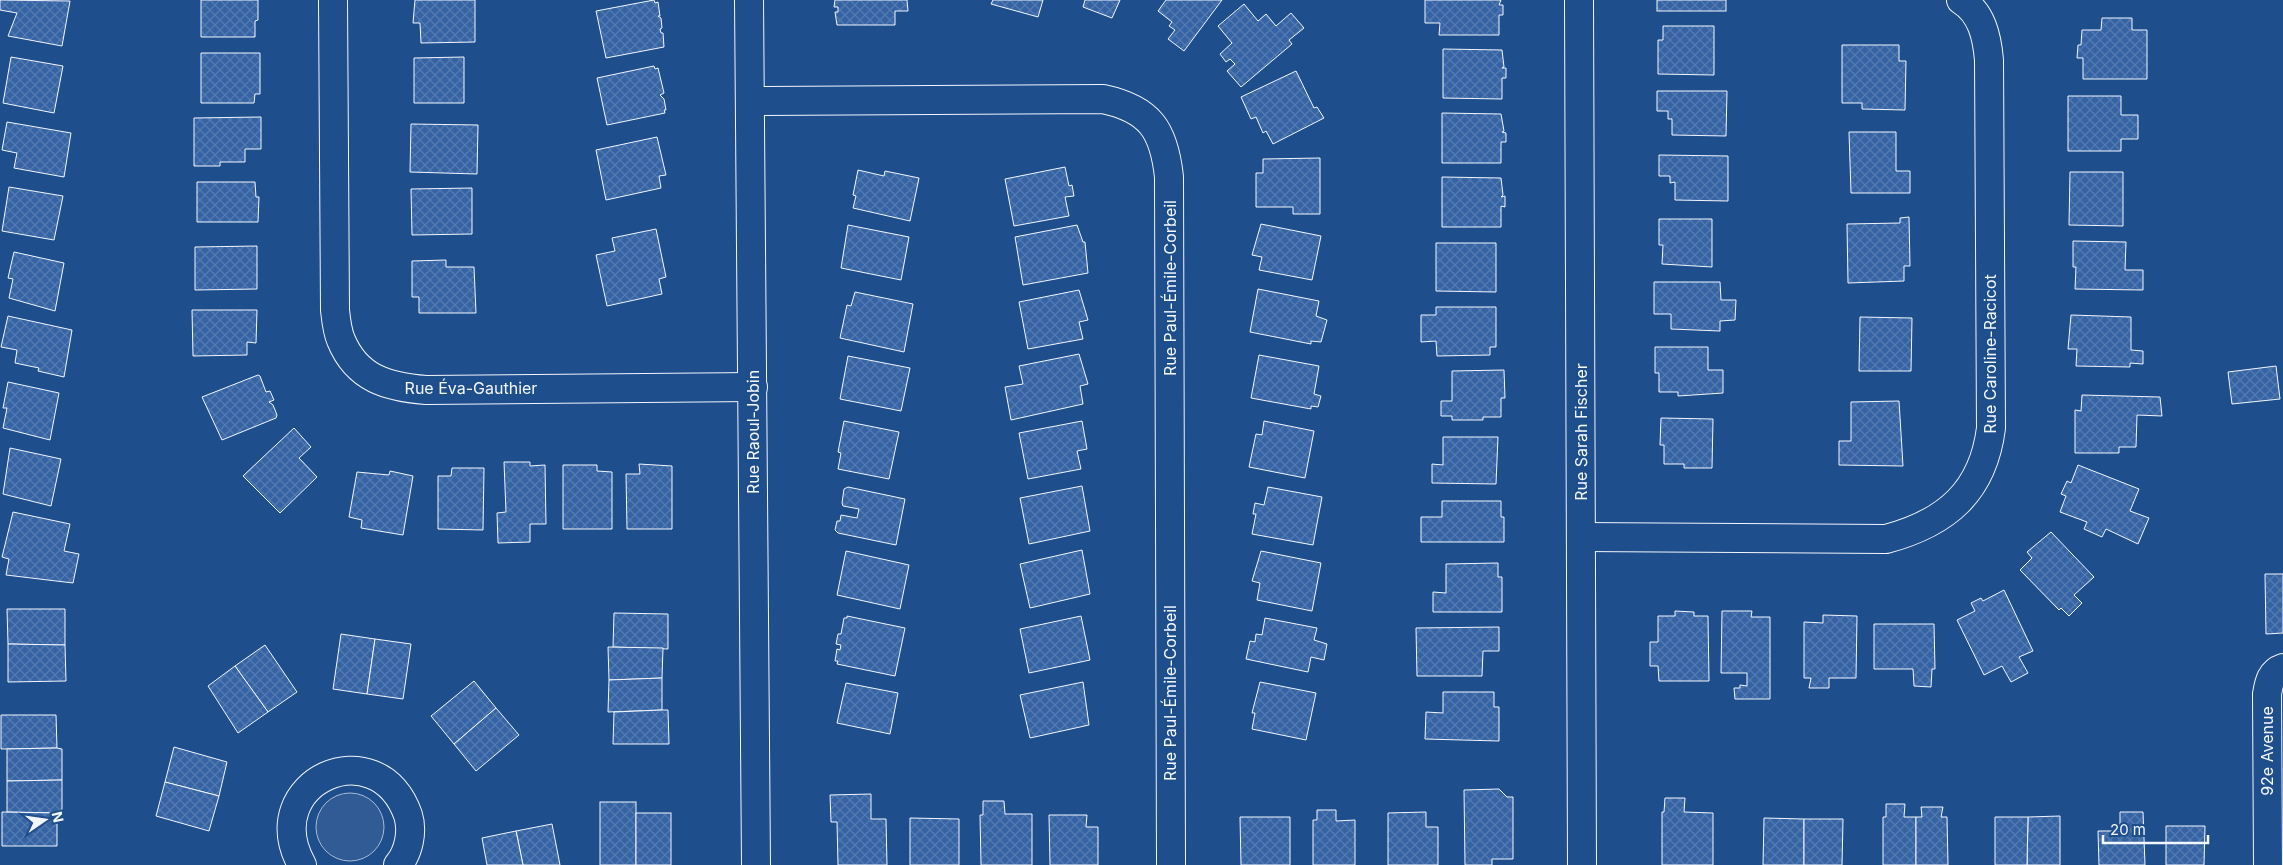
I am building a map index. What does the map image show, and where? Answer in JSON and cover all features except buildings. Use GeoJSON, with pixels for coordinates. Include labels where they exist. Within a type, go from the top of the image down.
{"type":"FeatureCollection","features":[{"type":"Feature","properties":{"kind":"street","name":"Rue Éva-Gauthier"},"geometry":{"type":"LineString","coordinates":[[333,0],[334,310],[340,340],[354,363],[372,378],[396,388],[426,390],[753,387]]}},
{"type":"Feature","properties":{"kind":"street","name":"Rue Raoul-Jobin"},"geometry":{"type":"LineString","coordinates":[[749,0],[756,865]]}},
{"type":"Feature","properties":{"kind":"street","name":"Rue Sarah Fischer"},"geometry":{"type":"LineString","coordinates":[[1579,0],[1582,865]]}},
{"type":"Feature","properties":{"kind":"street","name":"Rue Caroline-Racicot"},"geometry":{"type":"LineString","coordinates":[[1581,537],[1886,539],[1913,532],[1940,518],[1962,498],[1979,475],[1988,453],[1992,428],[1989,60],[1987,38],[1980,20],[1967,4],[1961,0]]}},
{"type":"Feature","properties":{"kind":"street","name":"Rue Paul-Émile-Corbeil"},"geometry":{"type":"LineString","coordinates":[[751,101],[1103,99],[1124,103],[1140,112],[1151,122],[1159,134],[1167,154],[1169,177],[1171,865]]}},
{"type":"Feature","properties":{"kind":"street","name":"92e Avenue"},"geometry":{"type":"LineString","coordinates":[[2268,865],[2267,694],[2270,679],[2280,669]]}},
{"type":"Feature","properties":{"kind":"street"},"geometry":{"type":"LineString","coordinates":[[302,865],[294,850],[290,830],[293,811],[302,794],[316,780],[333,772],[354,770],[379,778],[390,785],[403,801],[410,820],[410,840],[398,865]]}},
{"type":"Feature","properties":{"kind":"shaded area"},"geometry":{"type":"Polygon","coordinates":[[[343,793],[357,793],[369,798],[379,808],[384,820],[384,834],[379,846],[369,856],[357,861],[343,861],[331,856],[321,846],[316,834],[316,820],[321,808],[331,798],[343,793]]]}}]}
